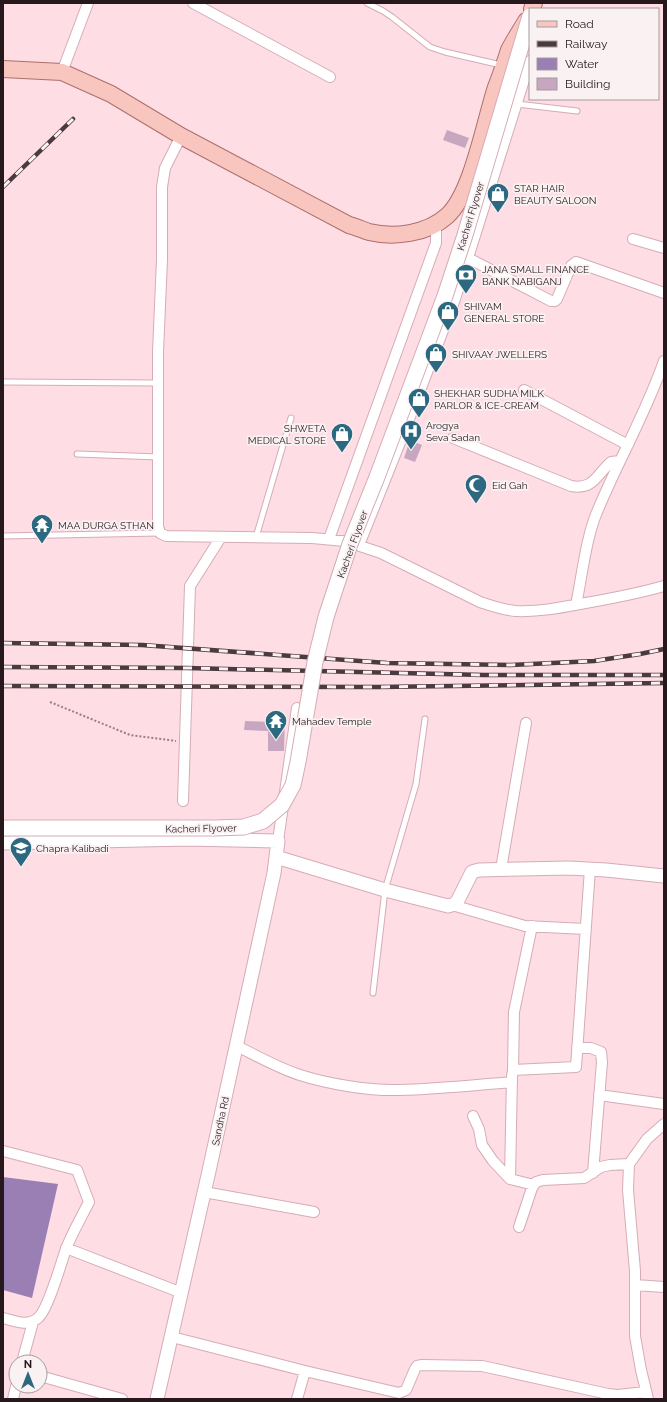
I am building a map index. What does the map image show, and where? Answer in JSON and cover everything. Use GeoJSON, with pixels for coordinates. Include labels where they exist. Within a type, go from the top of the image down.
{"type":"FeatureCollection","features":[{"type":"Feature","properties":{"kind":"main road"},"geometry":{"type":"LineString","coordinates":[[3,69],[62,72],[111,94],[181,136],[349,225],[369,232],[388,235],[400,234],[422,230],[436,223],[447,216],[459,201],[470,176],[496,88],[510,49],[529,17]]}},
{"type":"Feature","properties":{"kind":"main road","name":"Kacheri Flyover"},"geometry":{"type":"LineString","coordinates":[[3,828],[244,827],[263,821],[282,805],[293,785],[315,662],[326,617],[350,544],[377,477],[445,296],[472,212],[529,18]]}},
{"type":"Feature","properties":{"kind":"street"},"geometry":{"type":"LineString","coordinates":[[62,72],[88,3]]}},
{"type":"Feature","properties":{"kind":"street"},"geometry":{"type":"LineString","coordinates":[[193,3],[330,77]]}},
{"type":"Feature","properties":{"kind":"street"},"geometry":{"type":"LineString","coordinates":[[359,545],[455,299],[529,64]]}},
{"type":"Feature","properties":{"kind":"street"},"geometry":{"type":"LineString","coordinates":[[181,136],[168,160],[163,178],[158,383],[158,526],[160,534],[166,536],[329,539],[345,541],[381,553],[480,602],[497,608],[514,611],[531,611],[576,605],[634,594],[664,586]]}},
{"type":"Feature","properties":{"kind":"street"},"geometry":{"type":"LineString","coordinates":[[329,539],[436,243],[436,223]]}},
{"type":"Feature","properties":{"kind":"street"},"geometry":{"type":"LineString","coordinates":[[633,239],[664,248]]}},
{"type":"Feature","properties":{"kind":"street"},"geometry":{"type":"LineString","coordinates":[[468,258],[551,301],[555,301],[557,299],[571,266],[576,262],[664,293]]}},
{"type":"Feature","properties":{"kind":"street"},"geometry":{"type":"LineString","coordinates":[[576,605],[596,512],[662,374],[664,361]]}},
{"type":"Feature","properties":{"kind":"street"},"geometry":{"type":"LineString","coordinates":[[524,390],[628,445]]}},
{"type":"Feature","properties":{"kind":"street"},"geometry":{"type":"LineString","coordinates":[[453,438],[571,486],[577,487],[589,485],[611,462],[620,461]]}},
{"type":"Feature","properties":{"kind":"street"},"geometry":{"type":"LineString","coordinates":[[183,801],[190,586],[221,537]]}},
{"type":"Feature","properties":{"kind":"street"},"geometry":{"type":"LineString","coordinates":[[3,843],[188,839],[278,841],[297,708]]}},
{"type":"Feature","properties":{"kind":"street"},"geometry":{"type":"LineString","coordinates":[[501,869],[526,723]]}},
{"type":"Feature","properties":{"kind":"street","name":"Sandha Rd"},"geometry":{"type":"LineString","coordinates":[[157,1399],[237,1046],[274,873],[278,841]]}},
{"type":"Feature","properties":{"kind":"street"},"geometry":{"type":"LineString","coordinates":[[276,857],[385,890],[443,906],[452,905],[525,926],[585,930]]}},
{"type":"Feature","properties":{"kind":"street"},"geometry":{"type":"LineString","coordinates":[[452,905],[458,900],[472,872],[479,870],[569,868],[664,876]]}},
{"type":"Feature","properties":{"kind":"street"},"geometry":{"type":"LineString","coordinates":[[513,1070],[576,1067],[590,869]]}},
{"type":"Feature","properties":{"kind":"street"},"geometry":{"type":"LineString","coordinates":[[510,1179],[514,1012],[532,926]]}},
{"type":"Feature","properties":{"kind":"street"},"geometry":{"type":"LineString","coordinates":[[237,1046],[300,1076],[370,1089],[398,1090],[512,1082]]}},
{"type":"Feature","properties":{"kind":"street"},"geometry":{"type":"LineString","coordinates":[[577,1048],[591,1048],[601,1052],[602,1062],[593,1173]]}},
{"type":"Feature","properties":{"kind":"street"},"geometry":{"type":"LineString","coordinates":[[599,1095],[664,1104]]}},
{"type":"Feature","properties":{"kind":"street"},"geometry":{"type":"LineString","coordinates":[[473,1116],[479,1129],[482,1145],[493,1161],[510,1179],[534,1185]]}},
{"type":"Feature","properties":{"kind":"street"},"geometry":{"type":"LineString","coordinates":[[172,1338],[406,1395],[415,1369],[417,1366],[422,1365],[482,1366],[608,1394],[646,1395],[635,1336],[635,1271],[628,1190],[630,1164],[647,1139],[664,1124]]}},
{"type":"Feature","properties":{"kind":"street"},"geometry":{"type":"LineString","coordinates":[[3,1150],[77,1170],[89,1202],[66,1248],[50,1296],[42,1314],[33,1322],[25,1323],[3,1318]]}},
{"type":"Feature","properties":{"kind":"street"},"geometry":{"type":"LineString","coordinates":[[519,1226],[536,1182],[543,1180],[584,1178],[604,1166],[630,1164]]}},
{"type":"Feature","properties":{"kind":"street"},"geometry":{"type":"LineString","coordinates":[[204,1192],[314,1212]]}},
{"type":"Feature","properties":{"kind":"street"},"geometry":{"type":"LineString","coordinates":[[66,1248],[182,1293]]}},
{"type":"Feature","properties":{"kind":"street"},"geometry":{"type":"LineString","coordinates":[[635,1285],[664,1287]]}},
{"type":"Feature","properties":{"kind":"street"},"geometry":{"type":"LineString","coordinates":[[24,1354],[33,1322]]}},
{"type":"Feature","properties":{"kind":"street"},"geometry":{"type":"LineString","coordinates":[[297,1399],[304,1371]]}},
{"type":"Feature","properties":{"kind":"street"},"geometry":{"type":"LineString","coordinates":[[48,1379],[98,1396],[122,1399]]}},
{"type":"Feature","properties":{"kind":"lane"},"geometry":{"type":"LineString","coordinates":[[367,3],[392,17],[430,47],[504,66]]}},
{"type":"Feature","properties":{"kind":"lane"},"geometry":{"type":"LineString","coordinates":[[517,104],[577,111]]}},
{"type":"Feature","properties":{"kind":"lane"},"geometry":{"type":"LineString","coordinates":[[3,382],[158,383]]}},
{"type":"Feature","properties":{"kind":"lane"},"geometry":{"type":"LineString","coordinates":[[256,537],[291,418]]}},
{"type":"Feature","properties":{"kind":"lane"},"geometry":{"type":"LineString","coordinates":[[77,454],[158,457]]}},
{"type":"Feature","properties":{"kind":"lane"},"geometry":{"type":"LineString","coordinates":[[3,536],[160,534]]}},
{"type":"Feature","properties":{"kind":"lane"},"geometry":{"type":"LineString","coordinates":[[373,993],[385,890],[416,784],[425,719]]}},
{"type":"Feature","properties":{"kind":"path"},"geometry":{"type":"LineString","coordinates":[[50,702],[130,735],[185,742]]}},
{"type":"Feature","properties":{"kind":"water"},"geometry":{"type":"Polygon","coordinates":[[[3,1177],[58,1184],[32,1298],[3,1290],[3,1177]]]}},
{"type":"Feature","properties":{"kind":"building"},"geometry":{"type":"Polygon","coordinates":[[[447,130],[469,138],[465,148],[443,140],[447,130]]]}},
{"type":"Feature","properties":{"kind":"building"},"geometry":{"type":"Polygon","coordinates":[[[410,440],[422,445],[415,462],[404,458],[410,440]]]}},
{"type":"Feature","properties":{"kind":"building","name":"Mahadev Temple"},"geometry":{"type":"Polygon","coordinates":[[[272,715],[285,716],[284,751],[268,751],[268,731],[244,730],[245,721],[271,722],[272,715]]]}},
{"type":"Feature","properties":{"kind":"railway"},"geometry":{"type":"LineString","coordinates":[[3,187],[73,119]]}},
{"type":"Feature","properties":{"kind":"railway"},"geometry":{"type":"LineString","coordinates":[[3,643],[142,645],[387,663],[511,665],[594,661],[664,649]]}},
{"type":"Feature","properties":{"kind":"railway"},"geometry":{"type":"LineString","coordinates":[[3,667],[187,668],[484,675],[664,675]]}},
{"type":"Feature","properties":{"kind":"railway"},"geometry":{"type":"LineString","coordinates":[[3,686],[378,687],[664,683]]}},
{"type":"Feature","properties":{"kind":"place","name":"STAR HAIR BEAUTY SALOON"},"geometry":{"type":"Point","coordinates":[498,214]}},
{"type":"Feature","properties":{"kind":"place","name":"JANA SMALL FINANCE BANK NABIGANJ"},"geometry":{"type":"Point","coordinates":[466,294]}},
{"type":"Feature","properties":{"kind":"place","name":"SHIVAM GENERAL STORE"},"geometry":{"type":"Point","coordinates":[448,332]}},
{"type":"Feature","properties":{"kind":"place","name":"SHIVAAY JWELLERS"},"geometry":{"type":"Point","coordinates":[436,374]}},
{"type":"Feature","properties":{"kind":"place","name":"SHEKHAR SUDHA MILK PARLOR & ICE-CREAM"},"geometry":{"type":"Point","coordinates":[419,418]}},
{"type":"Feature","properties":{"kind":"place","name":"Arogya Seva Sadan"},"geometry":{"type":"Point","coordinates":[411,450]}},
{"type":"Feature","properties":{"kind":"place","name":"SHWETA MEDICAL STORE"},"geometry":{"type":"Point","coordinates":[342,454]}},
{"type":"Feature","properties":{"kind":"place","name":"Eid Gah"},"geometry":{"type":"Point","coordinates":[476,504]}},
{"type":"Feature","properties":{"kind":"place","name":"MAA DURGA STHAN"},"geometry":{"type":"Point","coordinates":[42,544]}},
{"type":"Feature","properties":{"kind":"place","name":"Mahadev Temple"},"geometry":{"type":"Point","coordinates":[276,740]}},
{"type":"Feature","properties":{"kind":"place","name":"Chapra Kalibadi"},"geometry":{"type":"Point","coordinates":[21,868]}}]}
